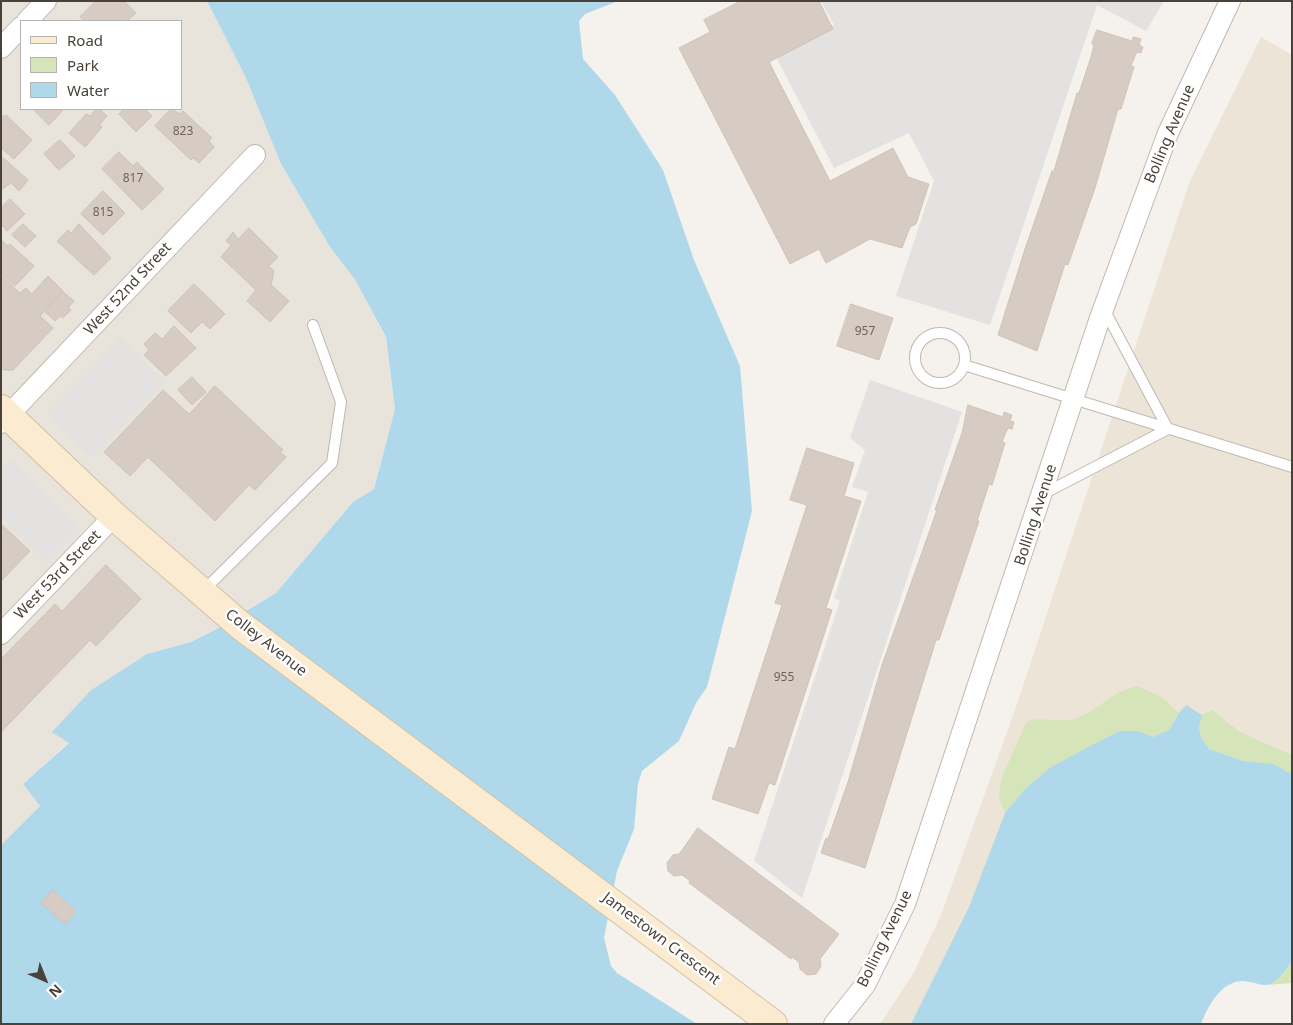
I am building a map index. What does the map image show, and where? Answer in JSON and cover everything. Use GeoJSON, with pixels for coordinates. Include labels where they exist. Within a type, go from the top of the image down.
{"type":"FeatureCollection","features":[{"type":"Feature","properties":{"kind":"main road","name":"Colley Avenue"},"geometry":{"type":"LineString","coordinates":[[4,416],[114,516],[240,625],[549,855]]}},
{"type":"Feature","properties":{"kind":"main road","name":"Jamestown Crescent"},"geometry":{"type":"LineString","coordinates":[[549,855],[773,1024]]}},
{"type":"Feature","properties":{"kind":"street"},"geometry":{"type":"LineString","coordinates":[[28,20],[46,1]]}},
{"type":"Feature","properties":{"kind":"street","name":"Bolling Avenue"},"geometry":{"type":"LineString","coordinates":[[834,1024],[865,985],[905,904],[1104,308],[1168,133],[1230,1]]}},
{"type":"Feature","properties":{"kind":"street"},"geometry":{"type":"LineString","coordinates":[[1,48],[20,28]]}},
{"type":"Feature","properties":{"kind":"street","name":"West 52nd Street"},"geometry":{"type":"LineString","coordinates":[[4,416],[255,155]]}},
{"type":"Feature","properties":{"kind":"street","name":"West 53rd Street"},"geometry":{"type":"LineString","coordinates":[[1,634],[114,516]]}},
{"type":"Feature","properties":{"kind":"lane"},"geometry":{"type":"LineString","coordinates":[[1104,308],[1168,429]]}},
{"type":"Feature","properties":{"kind":"lane"},"geometry":{"type":"LineString","coordinates":[[202,592],[332,463],[341,402],[313,325]]}},
{"type":"Feature","properties":{"kind":"lane"},"geometry":{"type":"LineString","coordinates":[[934,333],[951,335],[963,348],[964,365],[954,379],[937,383],[922,375],[915,359],[916,351],[920,343],[934,333]]}},
{"type":"Feature","properties":{"kind":"lane"},"geometry":{"type":"LineString","coordinates":[[964,365],[1292,467]]}},
{"type":"Feature","properties":{"kind":"lane"},"geometry":{"type":"LineString","coordinates":[[1043,494],[1168,429]]}},
{"type":"Feature","properties":{"kind":"shaded area"},"geometry":{"type":"Polygon","coordinates":[[[1,1],[207,1],[246,78],[281,164],[330,247],[354,278],[386,338],[395,409],[374,489],[353,502],[276,593],[191,642],[147,654],[91,690],[53,732],[69,742],[23,784],[40,806],[1,845],[1,1]]]}},
{"type":"Feature","properties":{"kind":"shaded area"},"geometry":{"type":"Polygon","coordinates":[[[821,1],[1164,1],[1146,31],[1097,5],[990,325],[896,296],[934,181],[909,133],[834,168],[776,57],[834,25],[821,1]]]}},
{"type":"Feature","properties":{"kind":"shaded area"},"geometry":{"type":"Polygon","coordinates":[[[1261,37],[1292,55],[1292,912],[937,1024],[880,1024],[913,974],[941,915],[1016,707],[1190,181],[1261,37]]]}},
{"type":"Feature","properties":{"kind":"shaded area"},"geometry":{"type":"Polygon","coordinates":[[[120,338],[165,382],[92,458],[47,414],[120,338]]]}},
{"type":"Feature","properties":{"kind":"shaded area"},"geometry":{"type":"Polygon","coordinates":[[[870,380],[962,412],[802,898],[754,861],[840,601],[834,598],[868,492],[852,487],[865,450],[850,438],[870,380]]]}},
{"type":"Feature","properties":{"kind":"shaded area"},"geometry":{"type":"Polygon","coordinates":[[[11,459],[81,528],[47,563],[1,517],[1,469],[11,459]]]}},
{"type":"Feature","properties":{"kind":"green space"},"geometry":{"type":"Polygon","coordinates":[[[1138,686],[1163,698],[1179,713],[1169,730],[1153,737],[1139,731],[1026,788],[1005,813],[999,799],[1001,779],[1027,721],[1039,719],[1071,720],[1092,710],[1121,691],[1138,686]]]}},
{"type":"Feature","properties":{"kind":"green space"},"geometry":{"type":"Polygon","coordinates":[[[1212,710],[1240,732],[1292,755],[1292,774],[1273,764],[1243,761],[1209,749],[1201,738],[1199,727],[1202,715],[1212,710]]]}},
{"type":"Feature","properties":{"kind":"green space"},"geometry":{"type":"Polygon","coordinates":[[[1292,962],[1292,983],[1266,985],[1278,979],[1292,962]]]}},
{"type":"Feature","properties":{"kind":"water"},"geometry":{"type":"Polygon","coordinates":[[[207,1],[618,1],[585,14],[579,21],[583,59],[615,95],[663,170],[694,260],[740,366],[752,511],[707,687],[696,703],[679,741],[642,771],[638,784],[634,829],[617,871],[604,938],[611,966],[617,973],[697,1024],[1,1024],[1,845],[40,806],[23,784],[69,743],[52,732],[91,690],[147,654],[191,642],[276,593],[353,502],[374,489],[395,409],[386,337],[354,278],[330,247],[281,164],[246,78],[207,1]]]}},
{"type":"Feature","properties":{"kind":"water"},"geometry":{"type":"Polygon","coordinates":[[[1186,705],[1202,715],[1199,727],[1201,738],[1209,749],[1243,761],[1273,764],[1292,774],[1292,962],[1280,976],[1274,982],[1266,985],[1243,981],[1228,985],[1216,996],[1201,1024],[911,1024],[969,907],[1005,813],[1026,788],[1051,767],[1119,731],[1139,731],[1153,737],[1169,730],[1186,705]]]}},
{"type":"Feature","properties":{"kind":"building"},"geometry":{"type":"Polygon","coordinates":[[[96,1],[124,1],[136,13],[128,20],[84,20],[80,17],[96,1]]]}},
{"type":"Feature","properties":{"kind":"building"},"geometry":{"type":"Polygon","coordinates":[[[741,1],[819,1],[833,29],[769,62],[830,181],[893,148],[908,177],[929,184],[916,224],[910,227],[902,248],[870,239],[826,263],[819,249],[790,264],[679,48],[710,32],[704,20],[741,1]]]}},
{"type":"Feature","properties":{"kind":"building"},"geometry":{"type":"Polygon","coordinates":[[[1097,30],[1132,41],[1133,37],[1141,39],[1139,45],[1143,47],[1141,53],[1137,52],[1131,66],[1134,67],[1121,109],[1118,109],[1095,188],[1068,265],[1065,264],[1037,351],[998,335],[1025,249],[1052,171],[1054,171],[1077,93],[1079,93],[1091,57],[1094,45],[1092,44],[1097,30]]]}},
{"type":"Feature","properties":{"kind":"building"},"geometry":{"type":"Polygon","coordinates":[[[34,110],[63,110],[49,125],[34,110]]]}},
{"type":"Feature","properties":{"kind":"building"},"geometry":{"type":"Polygon","coordinates":[[[95,110],[101,110],[107,116],[99,125],[102,127],[85,147],[69,133],[86,114],[90,116],[95,110]]]}},
{"type":"Feature","properties":{"kind":"building"},"geometry":{"type":"Polygon","coordinates":[[[124,110],[146,110],[152,116],[136,132],[119,114],[124,110]]]}},
{"type":"Feature","properties":{"kind":"building"},"geometry":{"type":"Polygon","coordinates":[[[170,110],[180,114],[183,111],[212,138],[209,141],[214,147],[199,163],[193,158],[191,160],[155,126],[170,110]]]}},
{"type":"Feature","properties":{"kind":"building"},"geometry":{"type":"Polygon","coordinates":[[[1,114],[4,117],[6,115],[32,140],[14,159],[1,148],[1,114]]]}},
{"type":"Feature","properties":{"kind":"building"},"geometry":{"type":"Polygon","coordinates":[[[60,140],[75,156],[59,170],[44,154],[60,140]]]}},
{"type":"Feature","properties":{"kind":"building"},"geometry":{"type":"Polygon","coordinates":[[[119,152],[133,166],[137,162],[164,189],[142,210],[102,169],[119,152]]]}},
{"type":"Feature","properties":{"kind":"building"},"geometry":{"type":"Polygon","coordinates":[[[1,156],[28,180],[19,191],[11,183],[1,190],[1,156]]]}},
{"type":"Feature","properties":{"kind":"building"},"geometry":{"type":"Polygon","coordinates":[[[103,191],[125,213],[103,235],[81,214],[103,191]]]}},
{"type":"Feature","properties":{"kind":"building"},"geometry":{"type":"Polygon","coordinates":[[[10,199],[25,214],[7,231],[1,225],[1,208],[10,199]]]}},
{"type":"Feature","properties":{"kind":"building"},"geometry":{"type":"Polygon","coordinates":[[[23,224],[36,236],[25,247],[12,235],[23,224]]]}},
{"type":"Feature","properties":{"kind":"building"},"geometry":{"type":"Polygon","coordinates":[[[79,224],[111,258],[94,275],[57,241],[68,230],[71,233],[79,224]]]}},
{"type":"Feature","properties":{"kind":"building"},"geometry":{"type":"Polygon","coordinates":[[[249,228],[278,257],[269,266],[274,271],[271,285],[289,301],[270,322],[247,301],[256,290],[221,257],[231,245],[226,241],[233,232],[238,239],[249,228]]]}},
{"type":"Feature","properties":{"kind":"building"},"geometry":{"type":"Polygon","coordinates":[[[2,241],[8,246],[10,244],[34,266],[15,286],[1,273],[2,241]]]}},
{"type":"Feature","properties":{"kind":"building"},"geometry":{"type":"Polygon","coordinates":[[[1,275],[20,293],[26,288],[32,294],[48,276],[63,291],[40,316],[53,328],[13,370],[1,368],[1,275]]]}},
{"type":"Feature","properties":{"kind":"building"},"geometry":{"type":"Polygon","coordinates":[[[194,284],[225,314],[210,329],[202,322],[191,333],[168,311],[194,284]]]}},
{"type":"Feature","properties":{"kind":"building"},"geometry":{"type":"Polygon","coordinates":[[[63,292],[74,301],[68,308],[71,310],[63,318],[60,316],[55,321],[45,312],[63,292]]]}},
{"type":"Feature","properties":{"kind":"building"},"geometry":{"type":"Polygon","coordinates":[[[851,304],[893,318],[879,360],[837,346],[851,304]]]}},
{"type":"Feature","properties":{"kind":"building"},"geometry":{"type":"Polygon","coordinates":[[[174,326],[196,348],[166,376],[144,355],[149,350],[144,344],[155,333],[162,339],[174,326]]]}},
{"type":"Feature","properties":{"kind":"building"},"geometry":{"type":"Polygon","coordinates":[[[192,377],[206,392],[192,405],[178,390],[192,377]]]}},
{"type":"Feature","properties":{"kind":"building"},"geometry":{"type":"Polygon","coordinates":[[[215,386],[283,450],[280,452],[286,457],[255,490],[249,485],[215,521],[148,457],[130,476],[104,452],[163,390],[189,414],[215,386]]]}},
{"type":"Feature","properties":{"kind":"building"},"geometry":{"type":"Polygon","coordinates":[[[968,405],[1003,417],[1004,412],[1012,415],[1010,421],[1014,422],[1012,429],[1008,428],[1002,442],[1005,443],[992,485],[989,484],[977,521],[979,521],[939,640],[936,640],[865,868],[821,853],[826,838],[828,839],[848,782],[882,665],[937,510],[935,510],[962,433],[968,405]]]}},
{"type":"Feature","properties":{"kind":"building"},"geometry":{"type":"Polygon","coordinates":[[[807,448],[854,463],[844,496],[861,501],[826,608],[832,610],[775,785],[769,783],[758,814],[712,799],[729,747],[735,749],[782,605],[775,603],[807,505],[790,500],[807,448]]]}},
{"type":"Feature","properties":{"kind":"building"},"geometry":{"type":"Polygon","coordinates":[[[1,524],[30,551],[1,581],[1,524]]]}},
{"type":"Feature","properties":{"kind":"building"},"geometry":{"type":"Polygon","coordinates":[[[106,565],[141,599],[96,646],[90,640],[1,732],[1,659],[55,604],[62,611],[106,565]]]}},
{"type":"Feature","properties":{"kind":"building"},"geometry":{"type":"Polygon","coordinates":[[[698,828],[839,934],[820,959],[821,966],[816,974],[807,975],[800,969],[799,962],[792,957],[791,959],[689,883],[690,881],[682,875],[674,876],[668,871],[667,863],[673,855],[679,854],[698,828]]]}},
{"type":"Feature","properties":{"kind":"building"},"geometry":{"type":"Polygon","coordinates":[[[53,890],[76,912],[65,924],[41,903],[53,890]]]}}]}
